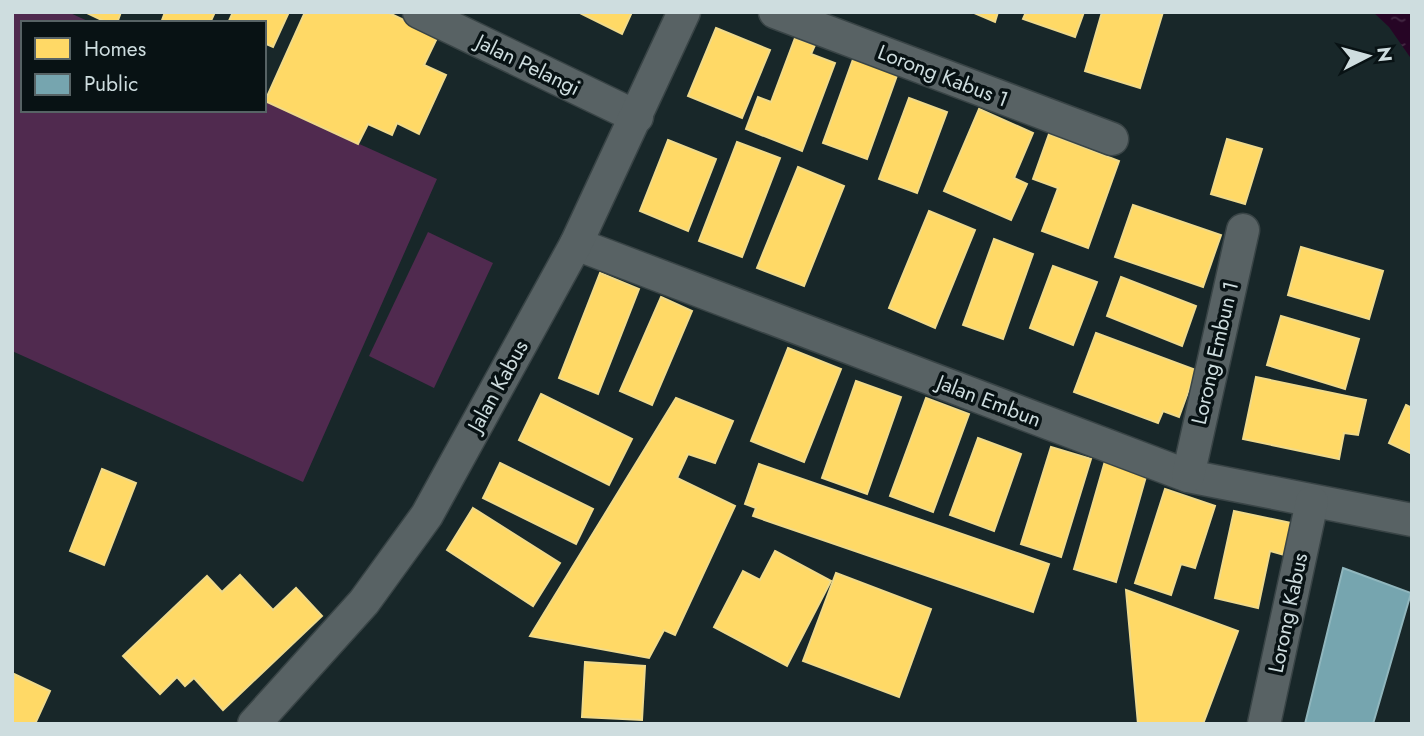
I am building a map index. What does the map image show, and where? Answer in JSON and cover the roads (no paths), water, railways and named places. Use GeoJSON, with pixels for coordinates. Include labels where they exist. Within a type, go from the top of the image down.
{"type":"FeatureCollection","features":[{"type":"Feature","properties":{"kind":"street","name":"Jalan Pelangi"},"geometry":{"type":"LineString","coordinates":[[419,12],[637,117]]}},
{"type":"Feature","properties":{"kind":"street","name":"Jalan Kabus"},"geometry":{"type":"LineString","coordinates":[[254,724],[364,602],[427,515],[576,244],[684,12]]}},
{"type":"Feature","properties":{"kind":"street","name":"Lorong Kabus 1"},"geometry":{"type":"LineString","coordinates":[[775,12],[1112,139]]}},
{"type":"Feature","properties":{"kind":"street","name":"Lorong Embun 1"},"geometry":{"type":"LineString","coordinates":[[1188,476],[1243,230]]}},
{"type":"Feature","properties":{"kind":"street","name":"Jalan Embun"},"geometry":{"type":"LineString","coordinates":[[576,244],[1188,476],[1412,520]]}},
{"type":"Feature","properties":{"kind":"street","name":"Lorong Kabus"},"geometry":{"type":"LineString","coordinates":[[1264,724],[1312,502]]}},
{"type":"Feature","properties":{"kind":"water"},"geometry":{"type":"Polygon","coordinates":[[[1373,12],[1412,12],[1412,60],[1389,27],[1373,12]]]}}]}
